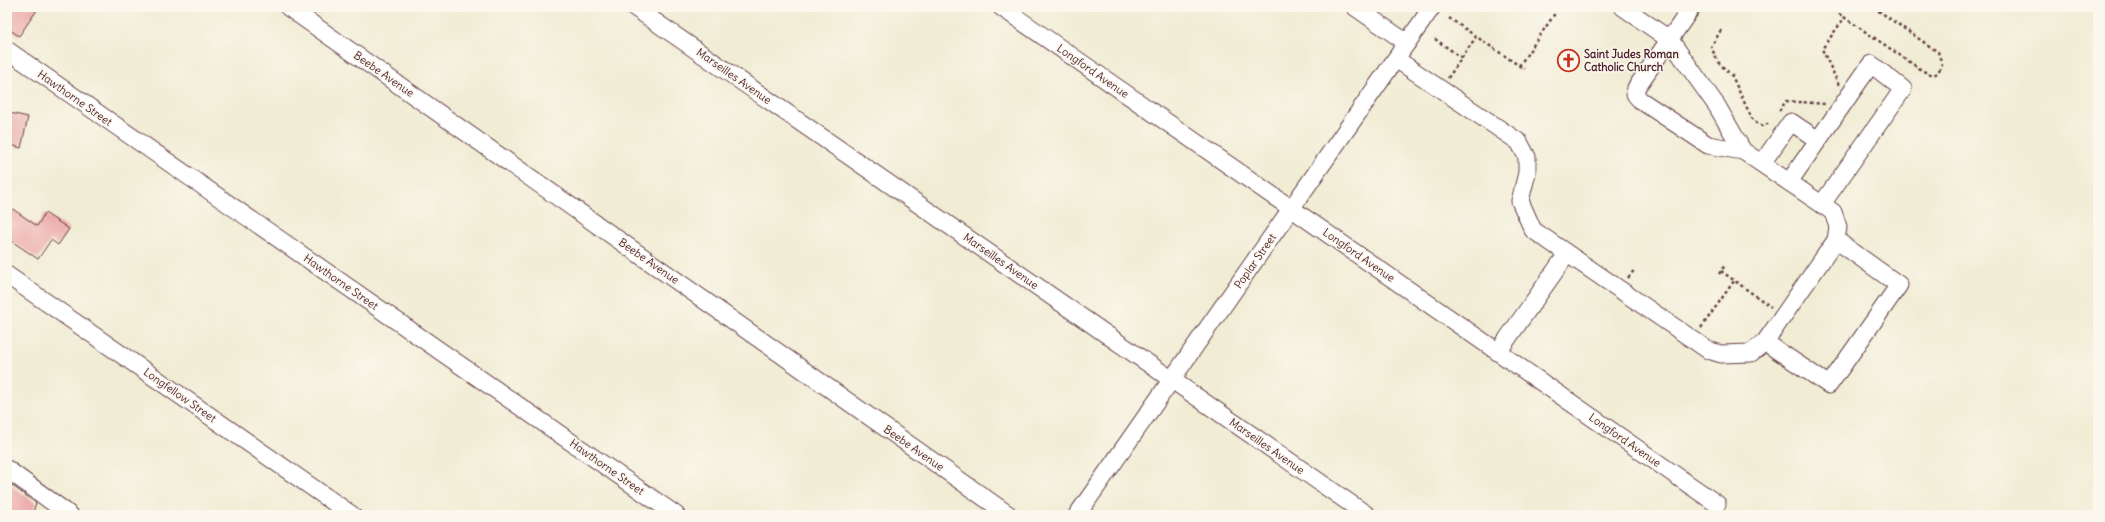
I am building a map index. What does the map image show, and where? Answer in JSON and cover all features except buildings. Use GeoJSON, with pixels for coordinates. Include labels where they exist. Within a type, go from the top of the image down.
{"type":"FeatureCollection","features":[{"type":"Feature","properties":{"kind":"street","name":"Beebe Avenue"},"geometry":{"type":"LineString","coordinates":[[288,7],[1009,515]]}},
{"type":"Feature","properties":{"kind":"street","name":"Marseilles Avenue"},"geometry":{"type":"LineString","coordinates":[[634,7],[1367,515]]}},
{"type":"Feature","properties":{"kind":"street","name":"Longford Avenue"},"geometry":{"type":"LineString","coordinates":[[1001,7],[1717,504]]}},
{"type":"Feature","properties":{"kind":"street"},"geometry":{"type":"LineString","coordinates":[[1355,7],[1407,43]]}},
{"type":"Feature","properties":{"kind":"street","name":"Poplar Street"},"geometry":{"type":"LineString","coordinates":[[1078,515],[1432,7]]}},
{"type":"Feature","properties":{"kind":"street"},"geometry":{"type":"LineString","coordinates":[[1623,7],[1670,40],[1717,106],[1743,151]]}},
{"type":"Feature","properties":{"kind":"street"},"geometry":{"type":"LineString","coordinates":[[1396,59],[1519,142],[1526,157],[1527,173],[1520,201],[1533,230],[1708,350],[1721,354],[1750,353],[1764,342],[1836,240],[1838,227],[1833,212],[1762,163],[1743,151],[1708,145],[1652,109],[1635,94],[1636,88],[1692,7]]}},
{"type":"Feature","properties":{"kind":"street","name":"Hawthorne Street"},"geometry":{"type":"LineString","coordinates":[[7,50],[676,515]]}},
{"type":"Feature","properties":{"kind":"street"},"geometry":{"type":"LineString","coordinates":[[1788,182],[1871,64],[1903,89],[1822,204]]}},
{"type":"Feature","properties":{"kind":"street"},"geometry":{"type":"LineString","coordinates":[[1762,163],[1790,122],[1818,140]]}},
{"type":"Feature","properties":{"kind":"street"},"geometry":{"type":"LineString","coordinates":[[1764,342],[1829,385],[1899,285],[1836,240]]}},
{"type":"Feature","properties":{"kind":"street"},"geometry":{"type":"LineString","coordinates":[[1498,352],[1567,254]]}},
{"type":"Feature","properties":{"kind":"street","name":"Longfellow Street"},"geometry":{"type":"LineString","coordinates":[[7,275],[352,515]]}},
{"type":"Feature","properties":{"kind":"street"},"geometry":{"type":"LineString","coordinates":[[7,469],[70,515]]}},
{"type":"Feature","properties":{"kind":"path"},"geometry":{"type":"LineString","coordinates":[[1519,66],[1554,15],[1553,10],[1548,7]]}},
{"type":"Feature","properties":{"kind":"path"},"geometry":{"type":"LineString","coordinates":[[1829,7],[1923,71],[1933,75],[1938,73],[1942,64],[1938,52],[1873,7]]}},
{"type":"Feature","properties":{"kind":"path"},"geometry":{"type":"LineString","coordinates":[[1840,88],[1822,49],[1845,17]]}},
{"type":"Feature","properties":{"kind":"path"},"geometry":{"type":"LineString","coordinates":[[1449,18],[1524,69]]}},
{"type":"Feature","properties":{"kind":"path"},"geometry":{"type":"LineString","coordinates":[[1721,30],[1711,47],[1718,62],[1732,76],[1753,121],[1757,125],[1766,125],[1771,122],[1786,101],[1828,105]]}},
{"type":"Feature","properties":{"kind":"path"},"geometry":{"type":"LineString","coordinates":[[1444,83],[1476,37]]}},
{"type":"Feature","properties":{"kind":"path"},"geometry":{"type":"LineString","coordinates":[[1435,39],[1462,58]]}},
{"type":"Feature","properties":{"kind":"path"},"geometry":{"type":"LineString","coordinates":[[1725,265],[1720,272],[1734,280],[1776,310]]}},
{"type":"Feature","properties":{"kind":"path"},"geometry":{"type":"LineString","coordinates":[[1699,332],[1734,280]]}},
{"type":"Feature","properties":{"kind":"place","name":"Saint Judes Roman Catholic Church"},"geometry":{"type":"Point","coordinates":[1569,60]}}]}
